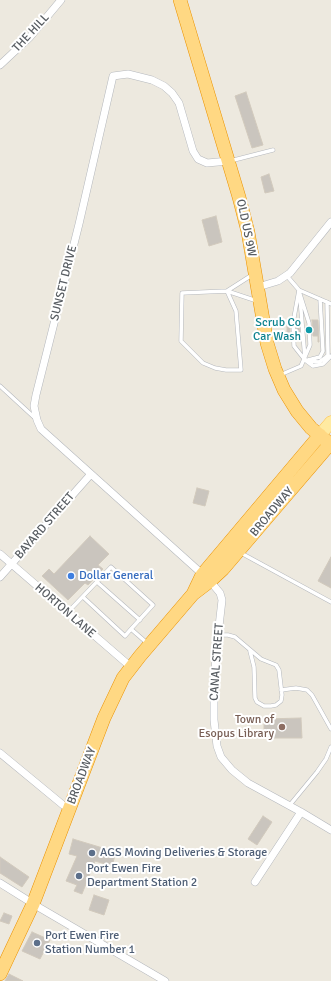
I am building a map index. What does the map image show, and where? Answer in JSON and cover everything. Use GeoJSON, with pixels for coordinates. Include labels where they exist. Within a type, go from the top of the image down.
{"type":"FeatureCollection","features":[{"type":"Feature","properties":{"kind":"highway","name":"OLD US 9W"},"geometry":{"type":"LineString","coordinates":[[180,0],[229,161],[245,221],[261,302],[267,343],[277,376],[290,401],[304,420],[328,441]]}},
{"type":"Feature","properties":{"kind":"highway","name":"BROADWAY"},"geometry":{"type":"LineString","coordinates":[[206,578],[238,551],[328,441]]}},
{"type":"Feature","properties":{"kind":"highway","name":"BROADWAY"},"geometry":{"type":"LineString","coordinates":[[0,974],[33,904],[107,711],[131,667],[206,578],[328,441]]}},
{"type":"Feature","properties":{"kind":"main road"},"geometry":{"type":"LineString","coordinates":[[328,441],[331,422]]}},
{"type":"Feature","properties":{"kind":"street","name":"THE HILL"},"geometry":{"type":"LineString","coordinates":[[0,65],[30,37],[61,0]]}},
{"type":"Feature","properties":{"kind":"street","name":"SUNSET DRIVE"},"geometry":{"type":"LineString","coordinates":[[37,420],[34,406],[36,395],[75,239],[113,76],[128,74],[152,80],[164,86],[172,93],[179,103],[193,151],[198,159],[207,162],[229,161]]}},
{"type":"Feature","properties":{"kind":"street"},"geometry":{"type":"LineString","coordinates":[[258,287],[272,283],[286,276],[295,268],[331,222]]}},
{"type":"Feature","properties":{"kind":"street"},"geometry":{"type":"LineString","coordinates":[[37,420],[41,429],[206,578]]}},
{"type":"Feature","properties":{"kind":"street","name":"BAYARD STREET"},"geometry":{"type":"LineString","coordinates":[[0,577],[91,474]]}},
{"type":"Feature","properties":{"kind":"street","name":"HORTON LANE"},"geometry":{"type":"LineString","coordinates":[[0,554],[131,667]]}},
{"type":"Feature","properties":{"kind":"street","name":"CANAL STREET"},"geometry":{"type":"LineString","coordinates":[[206,578],[220,593],[222,600],[214,681],[214,720],[217,746],[221,757],[232,770],[248,783],[331,830]]}},
{"type":"Feature","properties":{"kind":"street"},"geometry":{"type":"LineString","coordinates":[[0,753],[63,805],[70,808]]}},
{"type":"Feature","properties":{"kind":"street"},"geometry":{"type":"LineString","coordinates":[[255,882],[301,812]]}},
{"type":"Feature","properties":{"kind":"street"},"geometry":{"type":"LineString","coordinates":[[0,883],[33,904],[165,981]]}},
{"type":"Feature","properties":{"kind":"lane"},"geometry":{"type":"LineString","coordinates":[[229,161],[273,150]]}},
{"type":"Feature","properties":{"kind":"lane"},"geometry":{"type":"LineString","coordinates":[[227,291],[255,273]]}},
{"type":"Feature","properties":{"kind":"lane"},"geometry":{"type":"LineString","coordinates":[[286,276],[299,290],[331,304]]}},
{"type":"Feature","properties":{"kind":"lane"},"geometry":{"type":"LineString","coordinates":[[299,290],[293,323],[294,346],[305,360],[313,366],[323,364],[331,356]]}},
{"type":"Feature","properties":{"kind":"lane"},"geometry":{"type":"LineString","coordinates":[[299,290],[305,360]]}},
{"type":"Feature","properties":{"kind":"lane"},"geometry":{"type":"LineString","coordinates":[[277,376],[301,366],[310,346],[309,323],[299,290]]}},
{"type":"Feature","properties":{"kind":"lane"},"geometry":{"type":"LineString","coordinates":[[227,291],[236,311],[241,370],[215,368],[202,363],[181,341],[182,293],[227,291],[261,302]]}},
{"type":"Feature","properties":{"kind":"lane"},"geometry":{"type":"LineString","coordinates":[[305,360],[320,357],[323,350],[320,299]]}},
{"type":"Feature","properties":{"kind":"lane"},"geometry":{"type":"LineString","coordinates":[[305,360],[319,362],[328,355],[327,302]]}},
{"type":"Feature","properties":{"kind":"lane"},"geometry":{"type":"LineString","coordinates":[[0,386],[37,420]]}},
{"type":"Feature","properties":{"kind":"lane"},"geometry":{"type":"LineString","coordinates":[[238,551],[331,602]]}},
{"type":"Feature","properties":{"kind":"lane"},"geometry":{"type":"LineString","coordinates":[[68,613],[111,567],[153,605],[125,636],[83,597]]}},
{"type":"Feature","properties":{"kind":"lane"},"geometry":{"type":"LineString","coordinates":[[97,582],[140,620]]}},
{"type":"Feature","properties":{"kind":"lane"},"geometry":{"type":"LineString","coordinates":[[131,629],[149,645]]}},
{"type":"Feature","properties":{"kind":"lane"},"geometry":{"type":"LineString","coordinates":[[218,635],[235,637],[261,659],[276,665],[279,670],[281,690],[281,700],[276,705],[264,706],[254,698],[254,667],[250,651]]}},
{"type":"Feature","properties":{"kind":"lane"},"geometry":{"type":"LineString","coordinates":[[281,690],[296,688],[306,690],[312,696],[331,729]]}},
{"type":"Feature","properties":{"kind":"lane"},"geometry":{"type":"LineString","coordinates":[[289,806],[317,772],[326,759],[331,747]]}},
{"type":"Feature","properties":{"kind":"building"},"geometry":{"type":"Polygon","coordinates":[[[246,92],[263,145],[252,148],[235,96],[246,92]]]}},
{"type":"Feature","properties":{"kind":"building"},"geometry":{"type":"Polygon","coordinates":[[[269,174],[274,191],[265,193],[261,177],[269,174]]]}},
{"type":"Feature","properties":{"kind":"building"},"geometry":{"type":"Polygon","coordinates":[[[216,216],[222,242],[209,246],[202,220],[216,216]]]}},
{"type":"Feature","properties":{"kind":"building"},"geometry":{"type":"Polygon","coordinates":[[[312,320],[318,320],[319,342],[318,336],[313,336],[312,320]]]}},
{"type":"Feature","properties":{"kind":"building"},"geometry":{"type":"Polygon","coordinates":[[[287,323],[290,323],[290,336],[287,337],[287,323]]]}},
{"type":"Feature","properties":{"kind":"building"},"geometry":{"type":"Polygon","coordinates":[[[296,323],[299,323],[300,336],[297,336],[296,323]]]}},
{"type":"Feature","properties":{"kind":"building"},"geometry":{"type":"Polygon","coordinates":[[[197,488],[209,491],[205,506],[193,503],[197,488]]]}},
{"type":"Feature","properties":{"kind":"building"},"geometry":{"type":"Polygon","coordinates":[[[90,536],[109,554],[98,565],[103,569],[88,585],[85,583],[68,600],[42,576],[49,569],[54,574],[90,536]]]}},
{"type":"Feature","properties":{"kind":"building"},"geometry":{"type":"Polygon","coordinates":[[[331,557],[331,588],[318,581],[331,557]]]}},
{"type":"Feature","properties":{"kind":"building","name":"Town of Esopus Library"},"geometry":{"type":"Polygon","coordinates":[[[301,718],[302,738],[264,738],[264,719],[301,718]]]}},
{"type":"Feature","properties":{"kind":"building"},"geometry":{"type":"Polygon","coordinates":[[[263,816],[272,822],[257,845],[248,839],[263,816]]]}},
{"type":"Feature","properties":{"kind":"building"},"geometry":{"type":"Polygon","coordinates":[[[73,839],[116,852],[112,866],[95,861],[82,894],[74,891],[77,885],[66,881],[77,856],[69,854],[73,839]]]}},
{"type":"Feature","properties":{"kind":"building"},"geometry":{"type":"Polygon","coordinates":[[[0,857],[29,877],[22,887],[0,873],[0,857]]]}},
{"type":"Feature","properties":{"kind":"building"},"geometry":{"type":"Polygon","coordinates":[[[94,895],[109,900],[104,915],[89,910],[94,895]]]}},
{"type":"Feature","properties":{"kind":"building"},"geometry":{"type":"Polygon","coordinates":[[[4,913],[12,916],[9,924],[0,921],[4,913]]]}},
{"type":"Feature","properties":{"kind":"building"},"geometry":{"type":"Polygon","coordinates":[[[32,932],[50,940],[40,959],[22,951],[32,932]]]}},
{"type":"Feature","properties":{"kind":"building"},"geometry":{"type":"Polygon","coordinates":[[[9,974],[23,981],[5,981],[9,974]]]}},
{"type":"Feature","properties":{"kind":"place","name":"Scrub Co Car Wash"},"geometry":{"type":"Point","coordinates":[309,330]}},
{"type":"Feature","properties":{"kind":"place","name":"Dollar General"},"geometry":{"type":"Point","coordinates":[71,576]}},
{"type":"Feature","properties":{"kind":"place","name":"Town of Esopus Library"},"geometry":{"type":"Point","coordinates":[282,727]}},
{"type":"Feature","properties":{"kind":"place","name":"AGS Moving Deliveries & Storage"},"geometry":{"type":"Point","coordinates":[92,853]}},
{"type":"Feature","properties":{"kind":"place","name":"Port Ewen Fire Department Station 2"},"geometry":{"type":"Point","coordinates":[79,876]}},
{"type":"Feature","properties":{"kind":"place","name":"Port Ewen Fire Station Number 1"},"geometry":{"type":"Point","coordinates":[37,943]}}]}
